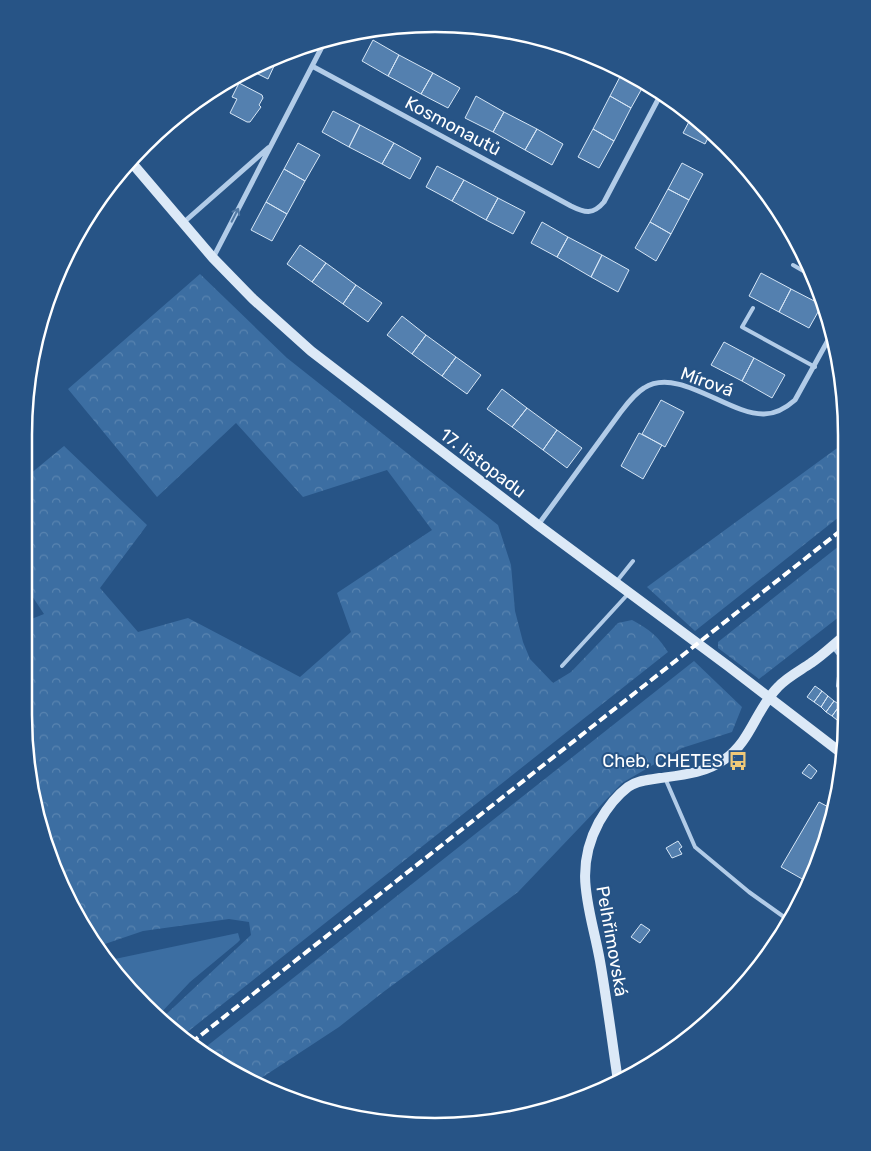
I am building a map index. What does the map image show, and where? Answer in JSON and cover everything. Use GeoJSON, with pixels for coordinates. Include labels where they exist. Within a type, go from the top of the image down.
{"type":"FeatureCollection","features":[{"type":"Feature","properties":{"kind":"street"},"geometry":{"type":"LineString","coordinates":[[213,258],[321,49]]}},
{"type":"Feature","properties":{"kind":"street","name":"Kosmonautů"},"geometry":{"type":"LineString","coordinates":[[312,66],[580,210],[590,212],[598,209],[604,202],[658,99]]}},
{"type":"Feature","properties":{"kind":"street"},"geometry":{"type":"LineString","coordinates":[[183,223],[271,146]]}},
{"type":"Feature","properties":{"kind":"street","name":"17. listopadu"},"geometry":{"type":"LineString","coordinates":[[136,167],[213,258],[260,305],[311,351],[837,750]]}},
{"type":"Feature","properties":{"kind":"street","name":"Mírová"},"geometry":{"type":"LineString","coordinates":[[538,525],[620,413],[644,387],[665,382],[683,385],[747,411],[765,414],[786,408],[795,400],[827,342]]}},
{"type":"Feature","properties":{"kind":"street","name":"Pelhřimovská"},"geometry":{"type":"LineString","coordinates":[[617,1075],[600,960],[587,899],[585,879],[586,855],[597,826],[605,811],[629,786],[641,781],[694,774],[713,766],[735,752],[748,735],[768,699],[779,686],[838,641]]}},
{"type":"Feature","properties":{"kind":"lane"},"geometry":{"type":"LineString","coordinates":[[793,265],[803,271]]}},
{"type":"Feature","properties":{"kind":"lane"},"geometry":{"type":"LineString","coordinates":[[753,308],[742,327],[814,367]]}},
{"type":"Feature","properties":{"kind":"lane"},"geometry":{"type":"LineString","coordinates":[[616,583],[632,561]]}},
{"type":"Feature","properties":{"kind":"lane"},"geometry":{"type":"LineString","coordinates":[[562,666],[628,593]]}},
{"type":"Feature","properties":{"kind":"lane"},"geometry":{"type":"LineString","coordinates":[[832,646],[838,653]]}},
{"type":"Feature","properties":{"kind":"lane"},"geometry":{"type":"LineString","coordinates":[[665,778],[695,847],[749,892],[785,917]]}},
{"type":"Feature","properties":{"kind":"green space"},"geometry":{"type":"Polygon","coordinates":[[[200,274],[287,358],[498,525],[511,565],[515,611],[523,642],[530,659],[553,683],[571,672],[618,623],[632,620],[657,637],[668,652],[187,1032],[166,1014],[251,935],[249,922],[229,919],[143,931],[104,944],[74,894],[63,870],[46,820],[40,794],[33,742],[32,619],[44,614],[32,596],[32,472],[64,446],[147,525],[100,588],[138,632],[188,618],[300,677],[351,632],[337,593],[432,530],[387,470],[303,497],[236,423],[157,497],[68,389],[200,274]]]}},
{"type":"Feature","properties":{"kind":"green space"},"geometry":{"type":"Polygon","coordinates":[[[838,447],[838,518],[695,631],[647,587],[838,447]]]}},
{"type":"Feature","properties":{"kind":"green space"},"geometry":{"type":"Polygon","coordinates":[[[838,547],[838,618],[759,679],[718,648],[718,642],[838,547]]]}},
{"type":"Feature","properties":{"kind":"green space"},"geometry":{"type":"Polygon","coordinates":[[[694,661],[742,707],[732,732],[682,748],[622,783],[518,892],[339,1027],[260,1079],[234,1065],[206,1047],[694,661]]]}},
{"type":"Feature","properties":{"kind":"green space"},"geometry":{"type":"Polygon","coordinates":[[[238,933],[240,940],[190,982],[163,1011],[115,959],[238,933]]]}},
{"type":"Feature","properties":{"kind":"building"},"geometry":{"type":"Polygon","coordinates":[[[373,40],[399,55],[388,76],[362,61],[373,40]]]}},
{"type":"Feature","properties":{"kind":"building"},"geometry":{"type":"Polygon","coordinates":[[[399,55],[433,73],[421,94],[388,76],[399,55]]]}},
{"type":"Feature","properties":{"kind":"building"},"geometry":{"type":"Polygon","coordinates":[[[274,66],[268,79],[258,74],[274,66]]]}},
{"type":"Feature","properties":{"kind":"building"},"geometry":{"type":"Polygon","coordinates":[[[433,73],[460,88],[448,108],[421,94],[433,73]]]}},
{"type":"Feature","properties":{"kind":"building"},"geometry":{"type":"Polygon","coordinates":[[[620,77],[642,89],[631,108],[610,96],[620,77]]]}},
{"type":"Feature","properties":{"kind":"building"},"geometry":{"type":"Polygon","coordinates":[[[239,83],[262,95],[263,98],[259,105],[261,107],[250,122],[247,122],[230,113],[237,99],[232,97],[239,83]]]}},
{"type":"Feature","properties":{"kind":"building"},"geometry":{"type":"Polygon","coordinates":[[[476,96],[504,112],[493,132],[465,118],[476,96]]]}},
{"type":"Feature","properties":{"kind":"building"},"geometry":{"type":"Polygon","coordinates":[[[610,96],[631,108],[614,141],[593,129],[610,96]]]}},
{"type":"Feature","properties":{"kind":"building"},"geometry":{"type":"Polygon","coordinates":[[[333,111],[360,125],[349,147],[322,132],[333,111]]]}},
{"type":"Feature","properties":{"kind":"building"},"geometry":{"type":"Polygon","coordinates":[[[504,112],[537,129],[525,150],[493,132],[504,112]]]}},
{"type":"Feature","properties":{"kind":"building"},"geometry":{"type":"Polygon","coordinates":[[[689,122],[707,139],[705,144],[683,133],[689,122]]]}},
{"type":"Feature","properties":{"kind":"building"},"geometry":{"type":"Polygon","coordinates":[[[360,125],[394,143],[382,164],[349,147],[360,125]]]}},
{"type":"Feature","properties":{"kind":"building"},"geometry":{"type":"Polygon","coordinates":[[[537,129],[563,144],[552,165],[525,150],[537,129]]]}},
{"type":"Feature","properties":{"kind":"building"},"geometry":{"type":"Polygon","coordinates":[[[593,129],[614,141],[599,168],[578,157],[593,129]]]}},
{"type":"Feature","properties":{"kind":"building"},"geometry":{"type":"Polygon","coordinates":[[[298,143],[320,155],[305,181],[284,169],[298,143]]]}},
{"type":"Feature","properties":{"kind":"building"},"geometry":{"type":"Polygon","coordinates":[[[394,143],[421,158],[410,179],[382,164],[394,143]]]}},
{"type":"Feature","properties":{"kind":"building"},"geometry":{"type":"Polygon","coordinates":[[[682,163],[703,174],[689,200],[668,189],[682,163]]]}},
{"type":"Feature","properties":{"kind":"building"},"geometry":{"type":"Polygon","coordinates":[[[437,166],[464,180],[452,201],[426,187],[437,166]]]}},
{"type":"Feature","properties":{"kind":"building"},"geometry":{"type":"Polygon","coordinates":[[[284,169],[305,181],[287,214],[266,202],[284,169]]]}},
{"type":"Feature","properties":{"kind":"building"},"geometry":{"type":"Polygon","coordinates":[[[464,180],[498,198],[486,220],[452,201],[464,180]]]}},
{"type":"Feature","properties":{"kind":"building"},"geometry":{"type":"Polygon","coordinates":[[[668,189],[689,200],[671,234],[650,222],[668,189]]]}},
{"type":"Feature","properties":{"kind":"building"},"geometry":{"type":"Polygon","coordinates":[[[498,198],[525,212],[513,234],[486,220],[498,198]]]}},
{"type":"Feature","properties":{"kind":"building"},"geometry":{"type":"Polygon","coordinates":[[[266,202],[287,214],[272,241],[251,230],[266,202]]]}},
{"type":"Feature","properties":{"kind":"building"},"geometry":{"type":"Polygon","coordinates":[[[542,222],[568,237],[557,257],[531,243],[542,222]]]}},
{"type":"Feature","properties":{"kind":"building"},"geometry":{"type":"Polygon","coordinates":[[[650,222],[671,234],[656,261],[635,248],[650,222]]]}},
{"type":"Feature","properties":{"kind":"building"},"geometry":{"type":"Polygon","coordinates":[[[568,237],[602,255],[591,277],[557,257],[568,237]]]}},
{"type":"Feature","properties":{"kind":"building"},"geometry":{"type":"Polygon","coordinates":[[[300,245],[326,263],[312,282],[287,264],[300,245]]]}},
{"type":"Feature","properties":{"kind":"building"},"geometry":{"type":"Polygon","coordinates":[[[602,255],[629,270],[618,292],[591,277],[602,255]]]}},
{"type":"Feature","properties":{"kind":"building"},"geometry":{"type":"Polygon","coordinates":[[[326,263],[356,285],[343,304],[312,282],[326,263]]]}},
{"type":"Feature","properties":{"kind":"building"},"geometry":{"type":"Polygon","coordinates":[[[761,273],[791,289],[779,312],[749,296],[761,273]]]}},
{"type":"Feature","properties":{"kind":"building"},"geometry":{"type":"Polygon","coordinates":[[[356,285],[382,303],[368,322],[343,304],[356,285]]]}},
{"type":"Feature","properties":{"kind":"building"},"geometry":{"type":"Polygon","coordinates":[[[791,289],[815,302],[819,311],[809,328],[779,312],[791,289]]]}},
{"type":"Feature","properties":{"kind":"building"},"geometry":{"type":"Polygon","coordinates":[[[402,316],[426,335],[412,354],[387,335],[402,316]]]}},
{"type":"Feature","properties":{"kind":"building"},"geometry":{"type":"Polygon","coordinates":[[[426,335],[456,357],[442,376],[412,354],[426,335]]]}},
{"type":"Feature","properties":{"kind":"building"},"geometry":{"type":"Polygon","coordinates":[[[724,342],[754,358],[742,381],[711,365],[724,342]]]}},
{"type":"Feature","properties":{"kind":"building"},"geometry":{"type":"Polygon","coordinates":[[[456,357],[481,375],[467,394],[442,376],[456,357]]]}},
{"type":"Feature","properties":{"kind":"building"},"geometry":{"type":"Polygon","coordinates":[[[754,358],[785,375],[772,398],[742,381],[754,358]]]}},
{"type":"Feature","properties":{"kind":"building"},"geometry":{"type":"Polygon","coordinates":[[[502,389],[527,408],[512,427],[487,409],[502,389]]]}},
{"type":"Feature","properties":{"kind":"building"},"geometry":{"type":"Polygon","coordinates":[[[661,400],[684,412],[665,447],[642,434],[661,400]]]}},
{"type":"Feature","properties":{"kind":"building"},"geometry":{"type":"Polygon","coordinates":[[[527,408],[557,430],[543,450],[512,427],[527,408]]]}},
{"type":"Feature","properties":{"kind":"building"},"geometry":{"type":"Polygon","coordinates":[[[557,430],[582,448],[567,468],[543,450],[557,430]]]}},
{"type":"Feature","properties":{"kind":"building"},"geometry":{"type":"Polygon","coordinates":[[[639,433],[662,445],[643,479],[621,466],[639,433]]]}},
{"type":"Feature","properties":{"kind":"building"},"geometry":{"type":"Polygon","coordinates":[[[815,686],[822,691],[814,702],[807,697],[815,686]]]}},
{"type":"Feature","properties":{"kind":"building"},"geometry":{"type":"Polygon","coordinates":[[[822,691],[828,696],[821,707],[814,702],[822,691]]]}},
{"type":"Feature","properties":{"kind":"building"},"geometry":{"type":"Polygon","coordinates":[[[828,696],[834,701],[826,712],[821,707],[828,696]]]}},
{"type":"Feature","properties":{"kind":"building"},"geometry":{"type":"Polygon","coordinates":[[[834,701],[838,704],[838,708],[832,716],[826,712],[834,701]]]}},
{"type":"Feature","properties":{"kind":"building"},"geometry":{"type":"Polygon","coordinates":[[[838,708],[838,719],[837,720],[832,716],[838,708]]]}},
{"type":"Feature","properties":{"kind":"building"},"geometry":{"type":"Polygon","coordinates":[[[809,764],[817,771],[811,779],[802,773],[809,764]]]}},
{"type":"Feature","properties":{"kind":"building"},"geometry":{"type":"Polygon","coordinates":[[[819,802],[828,807],[817,845],[804,880],[781,867],[819,802]]]}},
{"type":"Feature","properties":{"kind":"building"},"geometry":{"type":"Polygon","coordinates":[[[678,841],[682,847],[679,849],[682,854],[672,858],[666,848],[678,841]]]}},
{"type":"Feature","properties":{"kind":"building"},"geometry":{"type":"Polygon","coordinates":[[[641,924],[650,930],[640,943],[631,937],[641,924]]]}},
{"type":"Feature","properties":{"kind":"railway"},"geometry":{"type":"LineString","coordinates":[[196,1039],[838,533]]}},
{"type":"Feature","properties":{"kind":"place","name":"Cheb, CHETES"},"geometry":{"type":"Point","coordinates":[738,761]}}]}
